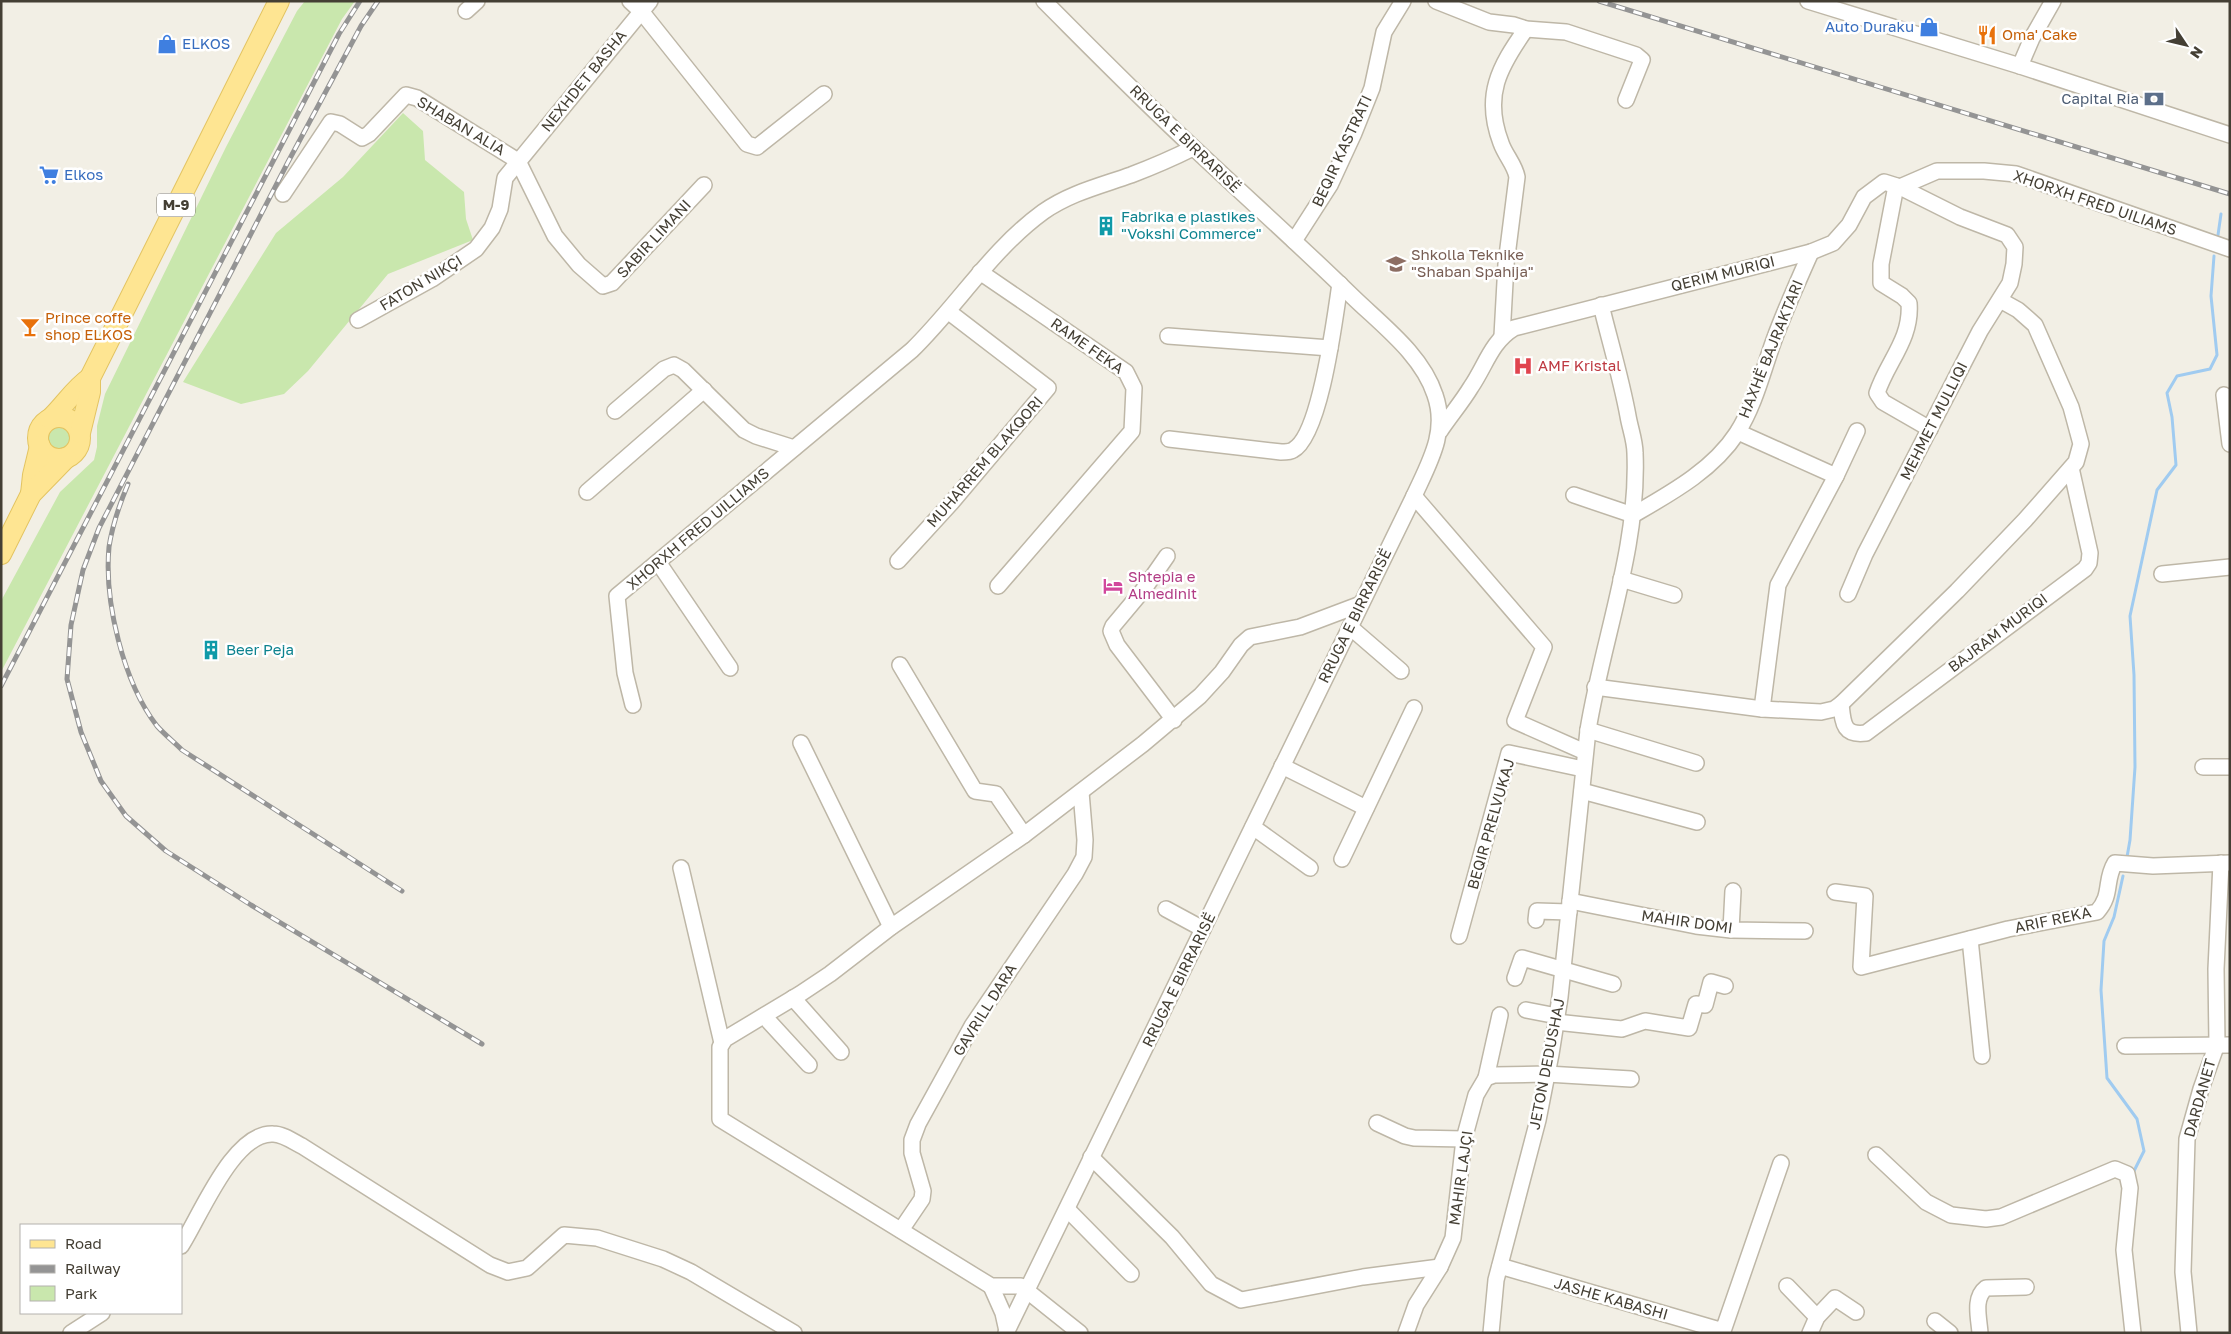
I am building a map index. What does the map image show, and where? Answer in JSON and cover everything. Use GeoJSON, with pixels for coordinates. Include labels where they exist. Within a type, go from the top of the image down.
{"type":"FeatureCollection","features":[{"type":"Feature","properties":{"kind":"main road","name":"M-9"},"geometry":{"type":"LineString","coordinates":[[1,554],[31,494],[66,458],[72,455],[79,445],[90,392],[90,378],[279,1]]}},
{"type":"Feature","properties":{"kind":"main road","name":"M-9"},"geometry":{"type":"LineString","coordinates":[[31,494],[33,475],[40,446],[39,430],[68,400],[78,386],[90,378]]}},
{"type":"Feature","properties":{"kind":"main road"},"geometry":{"type":"LineString","coordinates":[[50,419],[57,417],[69,419],[74,422],[80,433]]}},
{"type":"Feature","properties":{"kind":"main road"},"geometry":{"type":"LineString","coordinates":[[40,446],[48,456],[66,458]]}},
{"type":"Feature","properties":{"kind":"street"},"geometry":{"type":"LineString","coordinates":[[630,1],[646,6],[747,144],[757,147],[824,94]]}},
{"type":"Feature","properties":{"kind":"street","name":"RRUGA E BIRRARISË"},"geometry":{"type":"LineString","coordinates":[[1007,1332],[1414,496],[1436,448],[1440,431],[1440,414],[1436,396],[1421,367],[1392,335],[1340,284],[1193,148],[1044,1]]}},
{"type":"Feature","properties":{"kind":"street","name":"BEQIR KASTRATI"},"geometry":{"type":"LineString","coordinates":[[1294,241],[1330,184],[1354,133],[1372,88],[1384,32],[1403,1]]}},
{"type":"Feature","properties":{"kind":"street"},"geometry":{"type":"LineString","coordinates":[[1436,1],[1488,22],[1514,25],[1526,29],[1566,32],[1636,55],[1642,60],[1626,100]]}},
{"type":"Feature","properties":{"kind":"street"},"geometry":{"type":"LineString","coordinates":[[1808,1],[2020,66],[2230,135]]}},
{"type":"Feature","properties":{"kind":"street"},"geometry":{"type":"LineString","coordinates":[[2020,66],[2032,38],[2053,1]]}},
{"type":"Feature","properties":{"kind":"street","name":"NEXHDET BASHA"},"geometry":{"type":"LineString","coordinates":[[518,161],[646,6]]}},
{"type":"Feature","properties":{"kind":"street"},"geometry":{"type":"LineString","coordinates":[[1440,431],[1472,385],[1494,346],[1502,336],[1506,264],[1517,178],[1516,170],[1501,144],[1492,112],[1492,97],[1502,66],[1526,29]]}},
{"type":"Feature","properties":{"kind":"street","name":"SHABAN ALIA"},"geometry":{"type":"LineString","coordinates":[[282,194],[331,122],[340,124],[362,138],[369,134],[406,95],[418,98],[518,161]]}},
{"type":"Feature","properties":{"kind":"street","name":"XHORXH FRED UILLIAMS"},"geometry":{"type":"LineString","coordinates":[[633,705],[625,673],[617,596],[912,350],[949,312],[1002,247],[1044,212],[1070,196],[1162,164],[1193,148]]}},
{"type":"Feature","properties":{"kind":"street","name":"SABIR LIMANI"},"geometry":{"type":"LineString","coordinates":[[518,161],[555,236],[579,265],[603,286],[612,283],[704,186]]}},
{"type":"Feature","properties":{"kind":"street","name":"FATON NIKÇI"},"geometry":{"type":"LineString","coordinates":[[358,320],[432,279],[476,249],[492,228],[500,209],[505,178],[518,161]]}},
{"type":"Feature","properties":{"kind":"street","name":"XHORXH FRED UILIAMS"},"geometry":{"type":"LineString","coordinates":[[1899,186],[1937,171],[1984,171],[2016,174],[2230,249]]}},
{"type":"Feature","properties":{"kind":"street","name":"QERIM MURIQI"},"geometry":{"type":"LineString","coordinates":[[1502,336],[1525,325],[1811,252],[1833,243],[1849,225],[1864,197],[1884,182],[1899,186]]}},
{"type":"Feature","properties":{"kind":"street"},"geometry":{"type":"LineString","coordinates":[[1899,186],[1882,264],[1881,283],[1902,296],[1909,303],[1910,312],[1900,348],[1881,383],[1878,393],[1883,402],[1930,429]]}},
{"type":"Feature","properties":{"kind":"street","name":"MEHMET MULLIQI"},"geometry":{"type":"LineString","coordinates":[[1848,594],[1865,554],[1980,331],[2010,284],[2014,264],[2015,247],[2007,236],[1960,217],[1899,186]]}},
{"type":"Feature","properties":{"kind":"street","name":"HAXHË BAJRAKTARI"},"geometry":{"type":"LineString","coordinates":[[1633,514],[1696,476],[1718,456],[1738,432],[1758,389],[1786,310],[1811,252]]}},
{"type":"Feature","properties":{"kind":"street","name":"RAME FEKA"},"geometry":{"type":"LineString","coordinates":[[980,272],[1126,372],[1134,388],[1132,431],[998,586]]}},
{"type":"Feature","properties":{"kind":"street"},"geometry":{"type":"LineString","coordinates":[[1169,439],[1281,452],[1293,450],[1302,441],[1310,425],[1322,388],[1340,284]]}},
{"type":"Feature","properties":{"kind":"street"},"geometry":{"type":"LineString","coordinates":[[1595,687],[1762,709],[1820,712],[1834,709],[1841,704],[1964,584],[2025,520],[2076,462],[2081,444],[2071,407],[2035,325],[2018,310],[2000,300]]}},
{"type":"Feature","properties":{"kind":"street","name":"JETON DEDUSHAJ"},"geometry":{"type":"LineString","coordinates":[[1491,1333],[1496,1280],[1538,1120],[1557,1019],[1588,730],[1595,687],[1621,579],[1633,514],[1635,452],[1622,387],[1601,305]]}},
{"type":"Feature","properties":{"kind":"street","name":"MUHARREM BLAKQORI"},"geometry":{"type":"LineString","coordinates":[[898,561],[952,502],[1048,388],[949,312]]}},
{"type":"Feature","properties":{"kind":"street"},"geometry":{"type":"LineString","coordinates":[[1168,336],[1330,348]]}},
{"type":"Feature","properties":{"kind":"street"},"geometry":{"type":"LineString","coordinates":[[615,411],[664,369],[674,365],[683,370],[744,430],[756,436],[794,448]]}},
{"type":"Feature","properties":{"kind":"street"},"geometry":{"type":"LineString","coordinates":[[587,492],[704,390]]}},
{"type":"Feature","properties":{"kind":"street"},"geometry":{"type":"LineString","coordinates":[[2224,395],[2230,444]]}},
{"type":"Feature","properties":{"kind":"street"},"geometry":{"type":"LineString","coordinates":[[1762,709],[1778,585],[1836,476],[1857,431]]}},
{"type":"Feature","properties":{"kind":"street"},"geometry":{"type":"LineString","coordinates":[[1738,432],[1836,476]]}},
{"type":"Feature","properties":{"kind":"street","name":"BAJRAM MURIQI"},"geometry":{"type":"LineString","coordinates":[[1841,704],[1843,720],[1847,730],[1856,734],[1866,734],[2085,569],[2089,563],[2090,553],[2071,468]]}},
{"type":"Feature","properties":{"kind":"street"},"geometry":{"type":"LineString","coordinates":[[1574,495],[1633,514]]}},
{"type":"Feature","properties":{"kind":"street"},"geometry":{"type":"LineString","coordinates":[[1414,496],[1544,647],[1515,721],[1585,752]]}},
{"type":"Feature","properties":{"kind":"street"},"geometry":{"type":"LineString","coordinates":[[1167,556],[1144,589],[1113,626],[1111,632],[1117,645],[1174,720]]}},
{"type":"Feature","properties":{"kind":"street"},"geometry":{"type":"LineString","coordinates":[[658,562],[730,668]]}},
{"type":"Feature","properties":{"kind":"street"},"geometry":{"type":"LineString","coordinates":[[2162,574],[2230,567]]}},
{"type":"Feature","properties":{"kind":"street"},"geometry":{"type":"LineString","coordinates":[[1621,579],[1674,595]]}},
{"type":"Feature","properties":{"kind":"street"},"geometry":{"type":"LineString","coordinates":[[722,1043],[793,998],[1024,835],[1081,792],[1174,720],[1200,696],[1222,672],[1240,645],[1250,636],[1300,627],[1361,604]]}},
{"type":"Feature","properties":{"kind":"street"},"geometry":{"type":"LineString","coordinates":[[1350,627],[1401,671]]}},
{"type":"Feature","properties":{"kind":"street"},"geometry":{"type":"LineString","coordinates":[[900,664],[975,791],[996,794],[1024,835]]}},
{"type":"Feature","properties":{"kind":"street"},"geometry":{"type":"LineString","coordinates":[[1342,859],[1414,708]]}},
{"type":"Feature","properties":{"kind":"street"},"geometry":{"type":"LineString","coordinates":[[1588,730],[1696,763]]}},
{"type":"Feature","properties":{"kind":"street"},"geometry":{"type":"LineString","coordinates":[[801,744],[892,927]]}},
{"type":"Feature","properties":{"kind":"street","name":"BEQIR PRELVUKAJ"},"geometry":{"type":"LineString","coordinates":[[1459,936],[1509,752],[1583,769]]}},
{"type":"Feature","properties":{"kind":"street"},"geometry":{"type":"LineString","coordinates":[[1282,766],[1366,808]]}},
{"type":"Feature","properties":{"kind":"street"},"geometry":{"type":"LineString","coordinates":[[2203,768],[2230,767]]}},
{"type":"Feature","properties":{"kind":"street"},"geometry":{"type":"LineString","coordinates":[[1582,791],[1698,822]]}},
{"type":"Feature","properties":{"kind":"street","name":"GAVRILL DARA"},"geometry":{"type":"LineString","coordinates":[[901,1230],[922,1199],[923,1191],[912,1154],[912,1140],[918,1124],[972,1026],[1075,874],[1084,857],[1085,840],[1081,792]]}},
{"type":"Feature","properties":{"kind":"street"},"geometry":{"type":"LineString","coordinates":[[1253,827],[1310,868]]}},
{"type":"Feature","properties":{"kind":"street","name":"ARIF REKA"},"geometry":{"type":"LineString","coordinates":[[1835,892],[1865,896],[1861,967],[1970,939],[2097,912],[2105,903],[2109,892],[2110,871],[2116,863],[2154,866],[2226,863]]}},
{"type":"Feature","properties":{"kind":"street","name":"DARDANET"},"geometry":{"type":"LineString","coordinates":[[2189,1333],[2183,1272],[2187,1139],[2201,1089],[2223,1045],[2216,969],[2226,863]]}},
{"type":"Feature","properties":{"kind":"street"},"geometry":{"type":"LineString","coordinates":[[681,868],[722,1043],[720,1047],[720,1119],[992,1286],[1016,1285],[1028,1290],[1080,1333]]}},
{"type":"Feature","properties":{"kind":"street"},"geometry":{"type":"LineString","coordinates":[[1731,930],[1733,891]]}},
{"type":"Feature","properties":{"kind":"street","name":"MAHIR DOMI"},"geometry":{"type":"LineString","coordinates":[[1536,920],[1537,911],[1570,907],[1731,930],[1805,931]]}},
{"type":"Feature","properties":{"kind":"street"},"geometry":{"type":"LineString","coordinates":[[1166,909],[1204,929]]}},
{"type":"Feature","properties":{"kind":"street"},"geometry":{"type":"LineString","coordinates":[[1970,939],[1982,1056]]}},
{"type":"Feature","properties":{"kind":"street"},"geometry":{"type":"LineString","coordinates":[[1514,978],[1522,958],[1613,984]]}},
{"type":"Feature","properties":{"kind":"street"},"geometry":{"type":"LineString","coordinates":[[1526,1010],[1557,1019],[1622,1029],[1645,1020],[1689,1028],[1696,1004],[1705,1005],[1711,982],[1725,986]]}},
{"type":"Feature","properties":{"kind":"street"},"geometry":{"type":"LineString","coordinates":[[793,998],[841,1052]]}},
{"type":"Feature","properties":{"kind":"street","name":"MAHIR LAJÇI"},"geometry":{"type":"LineString","coordinates":[[1406,1333],[1416,1305],[1440,1267],[1453,1238],[1464,1139],[1476,1095],[1486,1078],[1500,1015]]}},
{"type":"Feature","properties":{"kind":"street"},"geometry":{"type":"LineString","coordinates":[[764,1016],[810,1064]]}},
{"type":"Feature","properties":{"kind":"street"},"geometry":{"type":"LineString","coordinates":[[2125,1046],[2223,1045]]}},
{"type":"Feature","properties":{"kind":"street"},"geometry":{"type":"LineString","coordinates":[[1486,1078],[1494,1075],[1547,1074],[1631,1079]]}},
{"type":"Feature","properties":{"kind":"street"},"geometry":{"type":"LineString","coordinates":[[1377,1123],[1405,1136],[1414,1138],[1464,1139]]}},
{"type":"Feature","properties":{"kind":"street"},"geometry":{"type":"LineString","coordinates":[[182,1244],[208,1197],[241,1149],[258,1137],[274,1134],[302,1146],[490,1265],[508,1272],[527,1268],[564,1235],[597,1238],[663,1259],[691,1272],[794,1333]]}},
{"type":"Feature","properties":{"kind":"street"},"geometry":{"type":"LineString","coordinates":[[1876,1156],[1926,1202],[1952,1215],[1986,1219],[2001,1217],[2115,1169],[2127,1174],[2130,1188],[2124,1250],[2133,1333]]}},
{"type":"Feature","properties":{"kind":"street"},"geometry":{"type":"LineString","coordinates":[[1092,1157],[1172,1238],[1211,1284],[1241,1300],[1363,1277],[1440,1267]]}},
{"type":"Feature","properties":{"kind":"street","name":"JASHE KABASHI"},"geometry":{"type":"LineString","coordinates":[[1500,1266],[1724,1332],[1781,1164]]}},
{"type":"Feature","properties":{"kind":"street"},"geometry":{"type":"LineString","coordinates":[[1067,1208],[1132,1274]]}},
{"type":"Feature","properties":{"kind":"street"},"geometry":{"type":"LineString","coordinates":[[992,1286],[1003,1313],[1007,1332]]}},
{"type":"Feature","properties":{"kind":"street"},"geometry":{"type":"LineString","coordinates":[[1787,1286],[1818,1318]]}},
{"type":"Feature","properties":{"kind":"street"},"geometry":{"type":"LineString","coordinates":[[1980,1333],[1978,1303],[1980,1292],[1986,1288],[2026,1287]]}},
{"type":"Feature","properties":{"kind":"street"},"geometry":{"type":"LineString","coordinates":[[1810,1333],[1818,1318],[1835,1298],[1856,1312]]}},
{"type":"Feature","properties":{"kind":"street"},"geometry":{"type":"LineString","coordinates":[[71,1333],[100,1314]]}},
{"type":"Feature","properties":{"kind":"street"},"geometry":{"type":"LineString","coordinates":[[1935,1321],[1950,1333]]}},
{"type":"Feature","properties":{"kind":"green space"},"geometry":{"type":"Polygon","coordinates":[[[305,1],[355,1],[342,19],[1,672],[1,601],[60,492],[94,460],[97,447],[97,426],[105,394],[226,147],[297,11],[305,1]]]}},
{"type":"Feature","properties":{"kind":"green space"},"geometry":{"type":"Polygon","coordinates":[[[403,113],[423,131],[425,160],[464,192],[466,219],[473,240],[388,274],[308,371],[284,394],[241,404],[183,382],[276,233],[343,177],[403,113]]]}},
{"type":"Feature","properties":{"kind":"green space"},"geometry":{"type":"Polygon","coordinates":[[[59,425],[64,426],[70,432],[70,442],[64,448],[59,449],[54,448],[48,442],[47,437],[48,432],[54,426],[59,425]]]}},
{"type":"Feature","properties":{"kind":"waterway"},"geometry":{"type":"LineString","coordinates":[[2218,235],[2221,214]]}},
{"type":"Feature","properties":{"kind":"waterway"},"geometry":{"type":"LineString","coordinates":[[2127,857],[2135,767],[2134,675],[2130,616],[2157,490],[2176,465],[2172,417],[2167,393],[2177,376],[2210,369],[2217,355],[2211,296],[2214,256]]}},
{"type":"Feature","properties":{"kind":"waterway"},"geometry":{"type":"LineString","coordinates":[[2123,876],[2114,917],[2104,941],[2101,990],[2107,1078],[2137,1119],[2144,1151],[2133,1173]]}},
{"type":"Feature","properties":{"kind":"railway"},"geometry":{"type":"LineString","coordinates":[[1,686],[339,34],[360,1]]}},
{"type":"Feature","properties":{"kind":"railway"},"geometry":{"type":"LineString","coordinates":[[378,1],[361,26],[288,162],[99,528],[83,570],[71,625],[67,679],[81,732],[101,781],[126,816],[166,851],[251,905],[482,1044]]}},
{"type":"Feature","properties":{"kind":"railway"},"geometry":{"type":"LineString","coordinates":[[1599,1],[2230,194]]}},
{"type":"Feature","properties":{"kind":"railway"},"geometry":{"type":"LineString","coordinates":[[128,484],[112,531],[109,547],[110,592],[118,640],[134,687],[157,726],[182,750],[402,891]]}},
{"type":"Feature","properties":{"kind":"place","name":"Auto Duraku"},"geometry":{"type":"Point","coordinates":[1929,27]}},
{"type":"Feature","properties":{"kind":"place","name":"Oma' Cake"},"geometry":{"type":"Point","coordinates":[1987,35]}},
{"type":"Feature","properties":{"kind":"place","name":"ELKOS"},"geometry":{"type":"Point","coordinates":[167,44]}},
{"type":"Feature","properties":{"kind":"place","name":"Capital Ria"},"geometry":{"type":"Point","coordinates":[2154,99]}},
{"type":"Feature","properties":{"kind":"place","name":"Elkos"},"geometry":{"type":"Point","coordinates":[49,175]}},
{"type":"Feature","properties":{"kind":"place","name":"Fabrika e plastikes \"Vokshi Commerce\""},"geometry":{"type":"Point","coordinates":[1106,226]}},
{"type":"Feature","properties":{"kind":"place","name":"Shkolla Teknike \"Shaban Spahija\""},"geometry":{"type":"Point","coordinates":[1396,264]}},
{"type":"Feature","properties":{"kind":"place","name":"Prince coffe shop ELKOS"},"geometry":{"type":"Point","coordinates":[30,327]}},
{"type":"Feature","properties":{"kind":"place","name":"AMF Kristal"},"geometry":{"type":"Point","coordinates":[1523,366]}},
{"type":"Feature","properties":{"kind":"place","name":"Shtepia e Almedinit"},"geometry":{"type":"Point","coordinates":[1113,586]}},
{"type":"Feature","properties":{"kind":"place","name":"Beer Peja"},"geometry":{"type":"Point","coordinates":[211,650]}}]}
